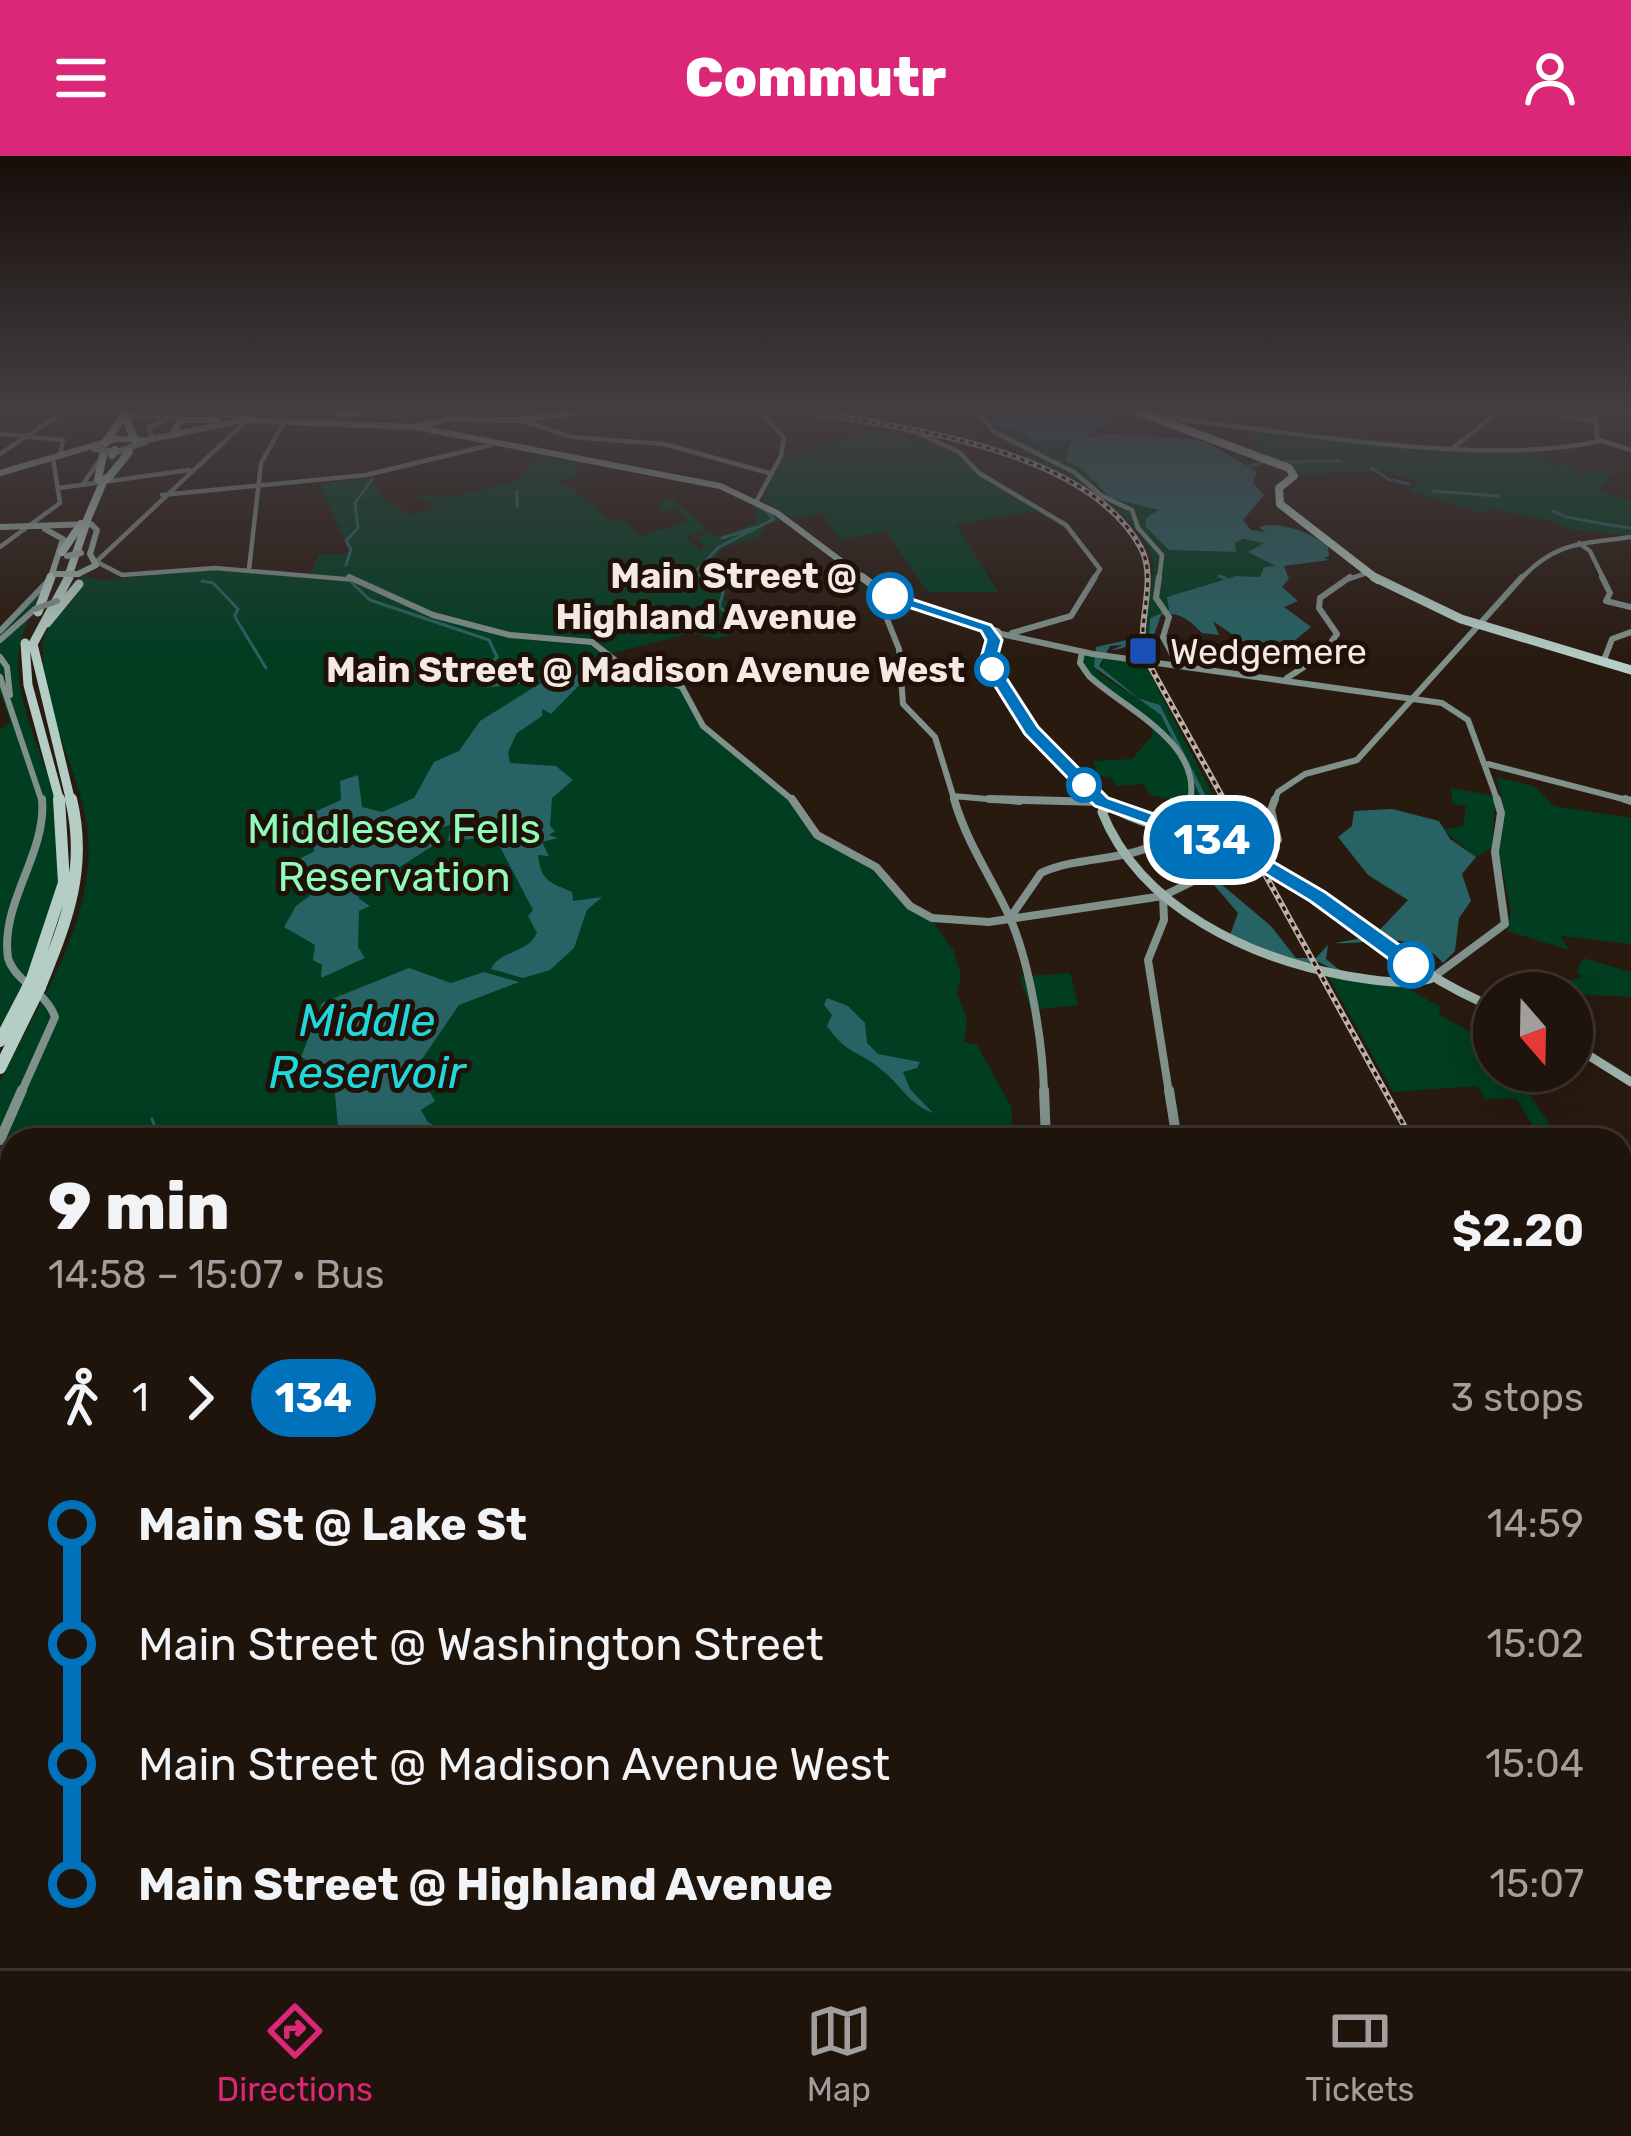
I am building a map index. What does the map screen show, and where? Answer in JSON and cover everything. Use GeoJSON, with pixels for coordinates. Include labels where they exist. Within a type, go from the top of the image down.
{"type":"FeatureCollection","features":[{"type":"Feature","properties":{"kind":"highway"},"geometry":{"type":"LineString","coordinates":[[36,613],[64,576],[98,493]]}},
{"type":"Feature","properties":{"kind":"highway"},"geometry":{"type":"LineString","coordinates":[[1279,493],[1280,504],[1366,573],[1478,624],[1631,670]]}},
{"type":"Feature","properties":{"kind":"highway"},"geometry":{"type":"LineString","coordinates":[[64,554],[84,522]]}},
{"type":"Feature","properties":{"kind":"highway"},"geometry":{"type":"LineString","coordinates":[[84,522],[91,556]]}},
{"type":"Feature","properties":{"kind":"highway"},"geometry":{"type":"LineString","coordinates":[[0,1041],[69,920],[82,848],[77,809],[40,687],[34,637],[70,575],[84,522]]}},
{"type":"Feature","properties":{"kind":"highway"},"geometry":{"type":"LineString","coordinates":[[0,1068],[60,909],[69,851],[65,812],[24,666],[25,642],[54,571]]}},
{"type":"Feature","properties":{"kind":"highway"},"geometry":{"type":"LineString","coordinates":[[40,687],[42,632],[83,575]]}},
{"type":"Feature","properties":{"kind":"main road"},"geometry":{"type":"LineString","coordinates":[[0,547],[59,505],[59,493]]}},
{"type":"Feature","properties":{"kind":"main road"},"geometry":{"type":"LineString","coordinates":[[64,554],[108,552],[112,542],[162,494],[181,493]]}},
{"type":"Feature","properties":{"kind":"main road"},"geometry":{"type":"LineString","coordinates":[[251,569],[256,493]]}},
{"type":"Feature","properties":{"kind":"main road"},"geometry":{"type":"LineString","coordinates":[[741,493],[756,497],[886,594],[998,634],[1081,655],[1173,659],[1414,696],[1465,717],[1488,764],[1501,808],[1495,856],[1507,913],[1502,930],[1430,979],[1411,983],[1343,975],[1250,953],[1177,910],[1165,913]]}},
{"type":"Feature","properties":{"kind":"main road"},"geometry":{"type":"LineString","coordinates":[[756,497],[758,493]]}},
{"type":"Feature","properties":{"kind":"main road"},"geometry":{"type":"LineString","coordinates":[[998,634],[1071,616],[1100,568],[1062,522],[1012,493]]}},
{"type":"Feature","properties":{"kind":"main road"},"geometry":{"type":"LineString","coordinates":[[1098,493],[1132,510],[1138,528],[1162,554],[1156,598],[1165,612],[1162,634],[1173,659]]}},
{"type":"Feature","properties":{"kind":"main road"},"geometry":{"type":"LineString","coordinates":[[0,527],[92,524],[97,529],[83,575],[57,601],[19,618],[0,636]]}},
{"type":"Feature","properties":{"kind":"main road"},"geometry":{"type":"LineString","coordinates":[[0,636],[64,554],[62,535],[33,526]]}},
{"type":"Feature","properties":{"kind":"main road"},"geometry":{"type":"LineString","coordinates":[[91,556],[122,575],[251,569],[345,575],[433,615],[510,635],[565,636],[597,644],[620,664],[682,687],[703,726],[786,790],[819,837],[878,869],[917,911],[948,921],[1010,918],[1163,896],[1255,855],[1278,840],[1272,803],[1284,787],[1305,773],[1354,763],[1546,551],[1631,537]]}},
{"type":"Feature","properties":{"kind":"main road"},"geometry":{"type":"LineString","coordinates":[[1579,543],[1590,551],[1610,593],[1606,601],[1631,608]]}},
{"type":"Feature","properties":{"kind":"main road"},"geometry":{"type":"LineString","coordinates":[[54,571],[83,575],[107,567]]}},
{"type":"Feature","properties":{"kind":"main road"},"geometry":{"type":"LineString","coordinates":[[1288,678],[1321,656],[1337,634],[1319,608],[1320,598],[1353,574],[1366,573]]}},
{"type":"Feature","properties":{"kind":"main road"},"geometry":{"type":"LineString","coordinates":[[886,594],[880,599],[899,649],[903,704],[934,736],[969,850],[1010,918],[1043,1057],[1046,1128]]}},
{"type":"Feature","properties":{"kind":"main road"},"geometry":{"type":"LineString","coordinates":[[1604,660],[1612,638],[1631,632]]}},
{"type":"Feature","properties":{"kind":"main road"},"geometry":{"type":"LineString","coordinates":[[998,634],[988,662],[1031,730],[1105,804]]}},
{"type":"Feature","properties":{"kind":"main road"},"geometry":{"type":"LineString","coordinates":[[1010,918],[1029,883],[1044,871],[1128,857],[1176,829],[1192,787],[1168,740],[1140,709],[1091,679],[1081,655]]}},
{"type":"Feature","properties":{"kind":"main road"},"geometry":{"type":"LineString","coordinates":[[0,657],[3,690]]}},
{"type":"Feature","properties":{"kind":"main road"},"geometry":{"type":"LineString","coordinates":[[0,677],[43,810],[15,886],[7,954],[14,971],[49,1000],[55,1016],[5,1128]]}},
{"type":"Feature","properties":{"kind":"main road"},"geometry":{"type":"LineString","coordinates":[[1488,764],[1631,801]]}},
{"type":"Feature","properties":{"kind":"main road"},"geometry":{"type":"LineString","coordinates":[[953,796],[1105,804],[1255,855],[1451,993],[1473,1000]]}},
{"type":"Feature","properties":{"kind":"main road"},"geometry":{"type":"LineString","coordinates":[[1105,804],[1103,816],[1128,857],[1163,896],[1191,917]]}},
{"type":"Feature","properties":{"kind":"main road"},"geometry":{"type":"LineString","coordinates":[[1184,813],[1272,818]]}},
{"type":"Feature","properties":{"kind":"main road"},"geometry":{"type":"LineString","coordinates":[[1163,896],[1165,913],[1148,960],[1175,1128]]}},
{"type":"Feature","properties":{"kind":"main road"},"geometry":{"type":"LineString","coordinates":[[1593,1058],[1631,1082]]}},
{"type":"Feature","properties":{"kind":"green space","name":"Middlesex Fells Reservation"},"geometry":{"type":"Polygon","coordinates":[[[323,493],[380,493],[411,514],[436,509],[417,495],[578,493],[610,522],[623,520],[640,536],[688,521],[678,509],[662,512],[658,502],[673,498],[707,529],[685,537],[700,551],[704,546],[696,538],[710,532],[721,538],[756,522],[756,511],[747,500],[784,520],[766,524],[759,537],[724,547],[702,570],[706,582],[717,577],[731,586],[721,597],[738,609],[726,629],[729,635],[717,639],[691,633],[606,655],[679,686],[697,720],[785,793],[818,840],[869,866],[908,908],[934,923],[954,951],[961,976],[957,993],[967,1020],[964,1042],[977,1045],[1012,1108],[1012,1128],[0,1128],[0,1082],[66,949],[87,879],[89,843],[83,806],[43,665],[45,635],[77,594],[81,576],[104,580],[215,568],[310,575],[319,554],[351,554],[323,493]]]}},
{"type":"Feature","properties":{"kind":"green space"},"geometry":{"type":"Polygon","coordinates":[[[765,493],[1012,493],[1043,510],[956,524],[998,592],[928,592],[886,531],[841,540],[822,513],[793,519],[762,500],[765,493]]]}},
{"type":"Feature","properties":{"kind":"green space"},"geometry":{"type":"Polygon","coordinates":[[[1089,493],[1106,493],[1160,510],[1144,523],[1169,550],[1236,552],[1235,543],[1251,538],[1264,544],[1249,551],[1277,565],[1260,577],[1236,576],[1167,597],[1169,610],[1150,618],[1149,635],[1143,636],[1153,561],[1134,527],[1089,493]]]}},
{"type":"Feature","properties":{"kind":"green space"},"geometry":{"type":"Polygon","coordinates":[[[1415,493],[1606,493],[1631,501],[1631,536],[1568,529],[1553,521],[1490,509],[1480,513],[1415,493]]]}},
{"type":"Feature","properties":{"kind":"green space"},"geometry":{"type":"Polygon","coordinates":[[[48,583],[21,641],[18,670],[57,808],[61,855],[53,907],[0,1029],[0,730],[10,722],[0,691],[0,628],[48,583]]]}},
{"type":"Feature","properties":{"kind":"green space"},"geometry":{"type":"Polygon","coordinates":[[[1078,652],[1099,656],[1094,667],[1101,675],[1161,714],[1200,794],[1194,831],[1173,825],[1183,802],[1150,795],[1143,784],[1117,786],[1110,777],[1097,776],[1094,761],[1132,759],[1153,735],[1149,723],[1081,672],[1078,652]]]}},
{"type":"Feature","properties":{"kind":"green space"},"geometry":{"type":"Polygon","coordinates":[[[1103,656],[1143,660],[1212,793],[1214,806],[1204,812],[1208,826],[1203,834],[1198,833],[1205,793],[1160,705],[1135,696],[1101,671],[1103,656]]]}},
{"type":"Feature","properties":{"kind":"green space"},"geometry":{"type":"Polygon","coordinates":[[[1496,777],[1534,786],[1554,806],[1631,818],[1631,944],[1561,936],[1569,950],[1507,931],[1511,912],[1499,853],[1505,811],[1496,777]]]}},
{"type":"Feature","properties":{"kind":"green space"},"geometry":{"type":"Polygon","coordinates":[[[1451,788],[1495,796],[1492,848],[1476,857],[1443,830],[1463,826],[1466,806],[1452,803],[1451,788]]]}},
{"type":"Feature","properties":{"kind":"green space"},"geometry":{"type":"Polygon","coordinates":[[[1583,958],[1631,972],[1631,997],[1593,995],[1593,972],[1577,972],[1583,958]]]}},
{"type":"Feature","properties":{"kind":"green space"},"geometry":{"type":"Polygon","coordinates":[[[1070,973],[1078,1005],[1031,1010],[1020,977],[1070,973]]]}},
{"type":"Feature","properties":{"kind":"green space"},"geometry":{"type":"Polygon","coordinates":[[[1328,976],[1402,985],[1440,1007],[1439,1014],[1473,1034],[1473,1086],[1393,1092],[1328,976]]]}},
{"type":"Feature","properties":{"kind":"green space"},"geometry":{"type":"Polygon","coordinates":[[[1481,1092],[1528,1092],[1552,1128],[1534,1128],[1516,1098],[1485,1099],[1481,1092]]]}},
{"type":"Feature","properties":{"kind":"water"},"geometry":{"type":"Polygon","coordinates":[[[1105,493],[1262,493],[1243,520],[1251,530],[1286,527],[1328,547],[1329,556],[1324,558],[1329,560],[1284,566],[1289,579],[1282,587],[1298,601],[1284,607],[1311,627],[1288,646],[1243,642],[1213,621],[1219,635],[1202,633],[1184,618],[1167,614],[1161,615],[1153,638],[1118,649],[1111,650],[1123,645],[1110,646],[1099,666],[1138,698],[1160,705],[1206,796],[1190,858],[1271,926],[1296,958],[1316,958],[1328,945],[1326,959],[1353,981],[1319,962],[1297,964],[1230,935],[1238,913],[1208,878],[1162,850],[1179,836],[1192,836],[1200,795],[1161,715],[1094,667],[1096,647],[1149,635],[1150,618],[1169,610],[1167,597],[1236,576],[1260,577],[1264,567],[1276,566],[1248,552],[1264,543],[1243,539],[1235,543],[1236,552],[1169,550],[1145,526],[1147,517],[1159,510],[1105,493]]]}},
{"type":"Feature","properties":{"kind":"water"},"geometry":{"type":"Polygon","coordinates":[[[582,672],[589,675],[551,714],[542,709],[542,716],[517,733],[508,752],[510,763],[556,766],[573,780],[552,798],[550,826],[555,831],[549,835],[558,838],[542,842],[549,856],[538,855],[544,875],[572,892],[573,901],[602,897],[587,910],[574,948],[550,970],[523,978],[491,969],[533,940],[537,933],[528,916],[533,910],[495,837],[448,841],[452,824],[426,833],[429,841],[442,840],[365,889],[358,898],[370,906],[359,911],[358,947],[365,958],[321,978],[322,965],[313,960],[315,945],[284,927],[296,906],[324,885],[320,878],[293,870],[297,860],[315,851],[311,844],[291,837],[312,813],[341,800],[340,781],[358,775],[362,807],[382,812],[414,798],[434,762],[459,751],[480,721],[547,679],[557,685],[582,672]]]}},
{"type":"Feature","properties":{"kind":"water"},"geometry":{"type":"Polygon","coordinates":[[[1392,809],[1439,821],[1450,839],[1476,857],[1462,874],[1471,901],[1459,918],[1455,951],[1443,963],[1432,952],[1406,942],[1335,943],[1374,936],[1408,900],[1368,875],[1338,837],[1352,826],[1354,811],[1392,809]]]}},
{"type":"Feature","properties":{"kind":"water","name":"Middle Reservoir"},"geometry":{"type":"Polygon","coordinates":[[[409,968],[451,983],[484,972],[519,982],[459,1005],[416,1068],[435,1101],[421,1110],[438,1128],[338,1128],[335,1093],[305,1070],[308,1061],[301,1057],[322,1003],[409,968]]]}},
{"type":"Feature","properties":{"kind":"water"},"geometry":{"type":"Polygon","coordinates":[[[827,998],[848,1006],[865,1023],[867,1043],[878,1054],[920,1062],[917,1068],[903,1072],[910,1089],[933,1113],[835,1036],[827,1026],[832,1015],[824,1005],[827,998]]]}},
{"type":"Feature","properties":{"kind":"waterway"},"geometry":{"type":"LineString","coordinates":[[358,527],[355,503],[362,493]]}},
{"type":"Feature","properties":{"kind":"waterway"},"geometry":{"type":"LineString","coordinates":[[517,493],[517,506]]}},
{"type":"Feature","properties":{"kind":"waterway"},"geometry":{"type":"LineString","coordinates":[[1453,493],[1498,496]]}},
{"type":"Feature","properties":{"kind":"waterway"},"geometry":{"type":"LineString","coordinates":[[703,576],[694,573],[719,547],[774,519],[764,509]]}},
{"type":"Feature","properties":{"kind":"waterway"},"geometry":{"type":"LineString","coordinates":[[1553,511],[1564,516]]}},
{"type":"Feature","properties":{"kind":"waterway"},"geometry":{"type":"LineString","coordinates":[[1567,517],[1593,522]]}},
{"type":"Feature","properties":{"kind":"waterway"},"geometry":{"type":"LineString","coordinates":[[1595,522],[1603,524]]}},
{"type":"Feature","properties":{"kind":"waterway"},"geometry":{"type":"LineString","coordinates":[[1605,524],[1615,526]]}},
{"type":"Feature","properties":{"kind":"waterway"},"geometry":{"type":"LineString","coordinates":[[1617,526],[1631,528]]}},
{"type":"Feature","properties":{"kind":"waterway"},"geometry":{"type":"LineString","coordinates":[[346,565],[351,549],[346,541],[358,528]]}},
{"type":"Feature","properties":{"kind":"waterway"},"geometry":{"type":"LineString","coordinates":[[722,538],[754,528]]}},
{"type":"Feature","properties":{"kind":"waterway"},"geometry":{"type":"LineString","coordinates":[[1219,576],[1225,578]]}},
{"type":"Feature","properties":{"kind":"waterway"},"geometry":{"type":"LineString","coordinates":[[202,581],[213,583],[238,609],[235,615]]}},
{"type":"Feature","properties":{"kind":"waterway"},"geometry":{"type":"LineString","coordinates":[[352,583],[370,600],[489,640],[497,657],[491,663]]}},
{"type":"Feature","properties":{"kind":"waterway"},"geometry":{"type":"LineString","coordinates":[[725,586],[719,607],[729,614]]}},
{"type":"Feature","properties":{"kind":"waterway"},"geometry":{"type":"LineString","coordinates":[[235,617],[266,668]]}},
{"type":"Feature","properties":{"kind":"waterway"},"geometry":{"type":"LineString","coordinates":[[491,664],[483,670],[487,686],[547,679]]}},
{"type":"Feature","properties":{"kind":"waterway"},"geometry":{"type":"LineString","coordinates":[[152,1119],[155,1128]]}},
{"type":"Feature","properties":{"kind":"railway"},"geometry":{"type":"LineString","coordinates":[[1086,493],[1114,513],[1141,548],[1148,574],[1145,657],[1405,1128]]}},
{"type":"Feature","properties":{"kind":"bus line","name":"134"},"geometry":{"type":"LineString","coordinates":[[890,596],[986,628],[994,640],[988,662],[1031,730],[1101,802],[1124,814],[1239,850],[1318,896],[1411,965]]}},
{"type":"Feature","properties":{"kind":"place","name":"Main Street @ Highland Avenue"},"geometry":{"type":"Point","coordinates":[890,596]}},
{"type":"Feature","properties":{"kind":"place","name":"Wedgemere"},"geometry":{"type":"Point","coordinates":[1143,651]}},
{"type":"Feature","properties":{"kind":"place","name":"Main Street @ Madison Avenue West"},"geometry":{"type":"Point","coordinates":[992,669]}}]}
